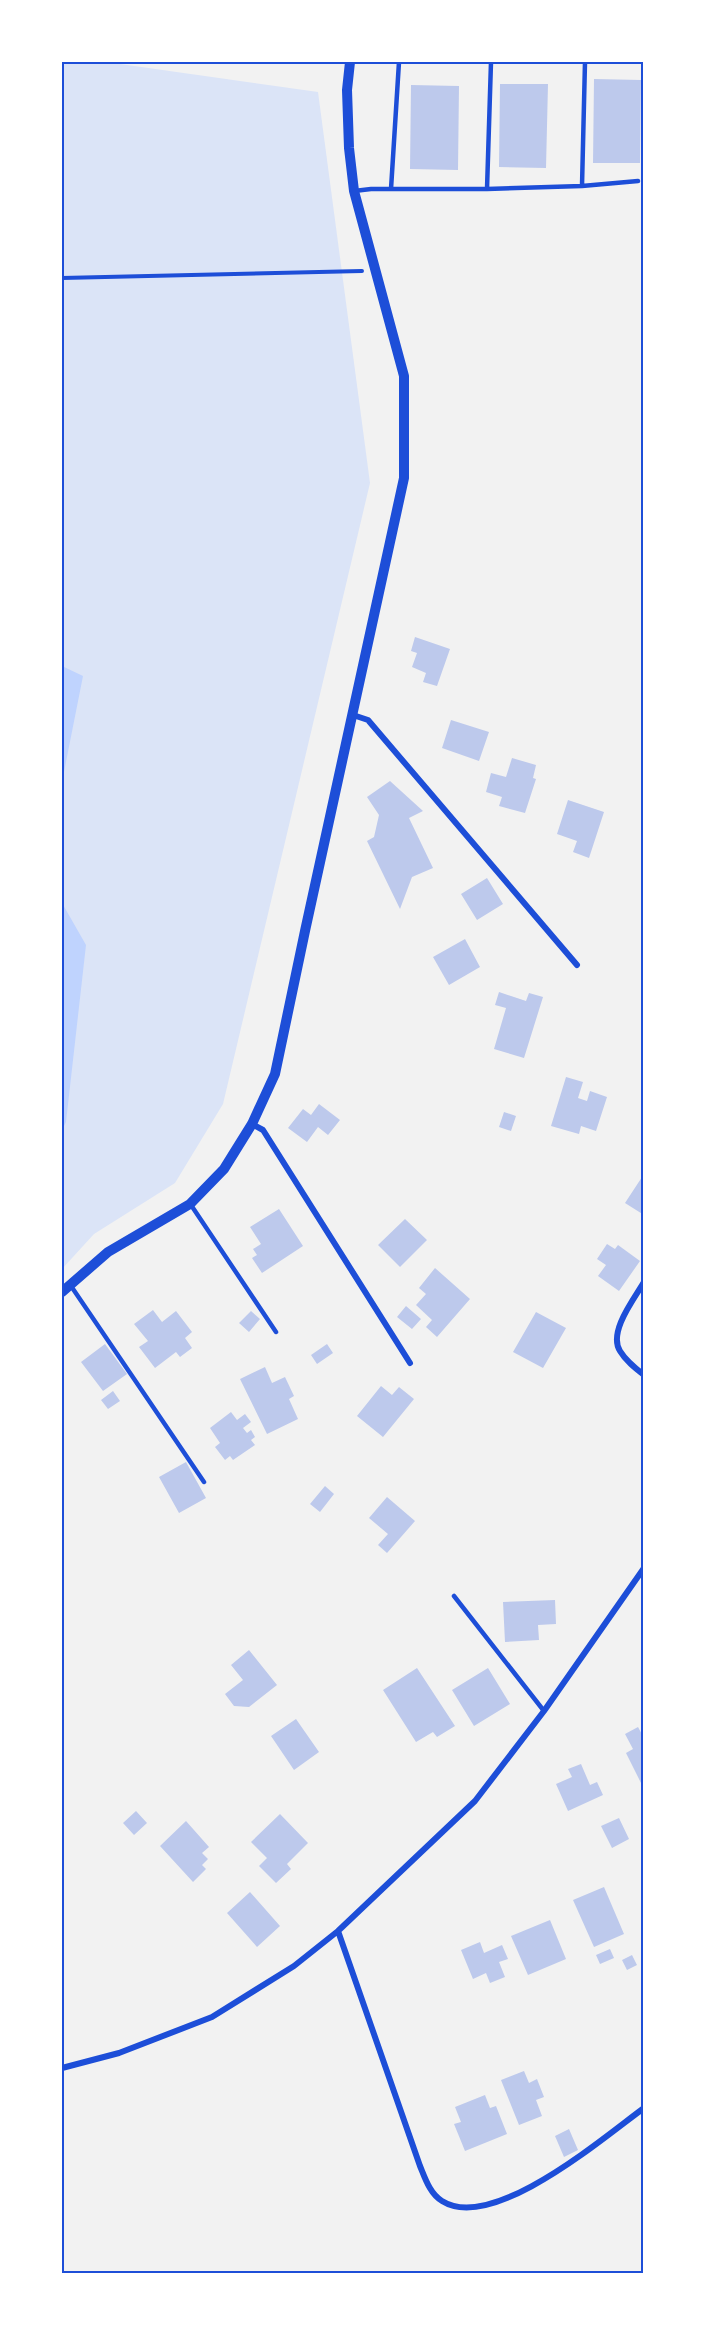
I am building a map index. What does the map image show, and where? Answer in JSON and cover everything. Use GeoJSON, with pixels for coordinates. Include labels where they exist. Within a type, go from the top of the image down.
{"type":"FeatureCollection","features":[{"type":"Feature","properties":{"kind":"street"},"geometry":{"type":"LineString","coordinates":[[65,1288],[108,1252],[190,1204],[224,1169],[252,1124],[275,1074],[404,478],[404,376],[354,191],[348,148],[347,90],[350,62]]}},
{"type":"Feature","properties":{"kind":"street"},"geometry":{"type":"LineString","coordinates":[[353,715],[368,720],[578,966]]}},
{"type":"Feature","properties":{"kind":"street"},"geometry":{"type":"LineString","coordinates":[[252,1124],[263,1130],[410,1363]]}},
{"type":"Feature","properties":{"kind":"street"},"geometry":{"type":"LineString","coordinates":[[644,1282],[621,1321],[616,1337],[619,1350],[644,1375]]}},
{"type":"Feature","properties":{"kind":"street"},"geometry":{"type":"LineString","coordinates":[[62,2068],[118,2053],[212,2017],[294,1966],[338,1930],[475,1801],[544,1711],[644,1569]]}},
{"type":"Feature","properties":{"kind":"street"},"geometry":{"type":"LineString","coordinates":[[338,1930],[420,2166],[430,2188],[442,2201],[458,2207],[475,2207],[498,2202],[523,2191],[566,2166],[644,2108]]}},
{"type":"Feature","properties":{"kind":"lane"},"geometry":{"type":"LineString","coordinates":[[391,189],[399,62]]}},
{"type":"Feature","properties":{"kind":"lane"},"geometry":{"type":"LineString","coordinates":[[487,189],[491,62]]}},
{"type":"Feature","properties":{"kind":"lane"},"geometry":{"type":"LineString","coordinates":[[582,186],[585,62]]}},
{"type":"Feature","properties":{"kind":"lane"},"geometry":{"type":"LineString","coordinates":[[354,191],[582,186],[638,181]]}},
{"type":"Feature","properties":{"kind":"lane"},"geometry":{"type":"LineString","coordinates":[[190,1204],[276,1332]]}},
{"type":"Feature","properties":{"kind":"lane"},"geometry":{"type":"LineString","coordinates":[[65,1288],[204,1482]]}},
{"type":"Feature","properties":{"kind":"lane"},"geometry":{"type":"LineString","coordinates":[[454,1596],[544,1711]]}},
{"type":"Feature","properties":{"kind":"path"},"geometry":{"type":"LineString","coordinates":[[62,278],[375,270]]}},
{"type":"Feature","properties":{"kind":"shaded area"},"geometry":{"type":"Polygon","coordinates":[[[62,62],[106,62],[318,92],[370,483],[223,1104],[175,1183],[94,1234],[62,1269],[62,62]]]}},
{"type":"Feature","properties":{"kind":"water"},"geometry":{"type":"Polygon","coordinates":[[[62,666],[83,676],[62,782],[62,666]]]}},
{"type":"Feature","properties":{"kind":"water"},"geometry":{"type":"Polygon","coordinates":[[[62,903],[86,945],[66,1122],[62,1130],[62,903]]]}},
{"type":"Feature","properties":{"kind":"building"},"geometry":{"type":"Polygon","coordinates":[[[594,79],[641,80],[640,163],[593,163],[594,79]]]}},
{"type":"Feature","properties":{"kind":"building"},"geometry":{"type":"Polygon","coordinates":[[[500,84],[548,84],[546,168],[499,167],[500,84]]]}},
{"type":"Feature","properties":{"kind":"building"},"geometry":{"type":"Polygon","coordinates":[[[411,85],[459,86],[458,170],[410,169],[411,85]]]}},
{"type":"Feature","properties":{"kind":"building"},"geometry":{"type":"Polygon","coordinates":[[[415,637],[450,649],[437,686],[423,682],[426,673],[412,667],[417,653],[411,651],[415,637]]]}},
{"type":"Feature","properties":{"kind":"building"},"geometry":{"type":"Polygon","coordinates":[[[451,720],[489,732],[479,761],[442,748],[451,720]]]}},
{"type":"Feature","properties":{"kind":"building"},"geometry":{"type":"Polygon","coordinates":[[[512,758],[536,765],[533,778],[536,779],[525,813],[499,806],[502,797],[486,792],[491,773],[506,777],[512,758]]]}},
{"type":"Feature","properties":{"kind":"building"},"geometry":{"type":"Polygon","coordinates":[[[390,781],[423,811],[409,818],[433,868],[412,877],[400,909],[367,841],[374,837],[379,815],[367,797],[390,781]]]}},
{"type":"Feature","properties":{"kind":"building"},"geometry":{"type":"Polygon","coordinates":[[[568,800],[604,812],[589,858],[573,852],[577,841],[557,834],[568,800]]]}},
{"type":"Feature","properties":{"kind":"building"},"geometry":{"type":"Polygon","coordinates":[[[487,878],[503,904],[477,920],[461,894],[487,878]]]}},
{"type":"Feature","properties":{"kind":"building"},"geometry":{"type":"Polygon","coordinates":[[[465,939],[480,967],[449,985],[433,957],[465,939]]]}},
{"type":"Feature","properties":{"kind":"building"},"geometry":{"type":"Polygon","coordinates":[[[499,992],[526,1001],[529,993],[543,997],[524,1058],[494,1049],[506,1008],[495,1005],[499,992]]]}},
{"type":"Feature","properties":{"kind":"building"},"geometry":{"type":"Polygon","coordinates":[[[566,1077],[583,1082],[578,1098],[587,1101],[590,1091],[607,1097],[596,1131],[581,1126],[579,1134],[551,1126],[566,1077]]]}},
{"type":"Feature","properties":{"kind":"building"},"geometry":{"type":"Polygon","coordinates":[[[319,1104],[340,1120],[328,1135],[318,1127],[307,1142],[288,1128],[303,1109],[311,1115],[319,1104]]]}},
{"type":"Feature","properties":{"kind":"building"},"geometry":{"type":"Polygon","coordinates":[[[504,1112],[516,1116],[511,1131],[499,1127],[504,1112]]]}},
{"type":"Feature","properties":{"kind":"building"},"geometry":{"type":"Polygon","coordinates":[[[644,1174],[644,1215],[625,1203],[644,1174]]]}},
{"type":"Feature","properties":{"kind":"building"},"geometry":{"type":"Polygon","coordinates":[[[279,1209],[303,1246],[262,1273],[252,1258],[257,1255],[253,1249],[261,1244],[250,1227],[279,1209]]]}},
{"type":"Feature","properties":{"kind":"building"},"geometry":{"type":"Polygon","coordinates":[[[405,1219],[427,1240],[400,1267],[378,1245],[405,1219]]]}},
{"type":"Feature","properties":{"kind":"building"},"geometry":{"type":"Polygon","coordinates":[[[607,1244],[615,1249],[618,1245],[640,1261],[619,1291],[598,1276],[606,1265],[597,1259],[607,1244]]]}},
{"type":"Feature","properties":{"kind":"building"},"geometry":{"type":"Polygon","coordinates":[[[435,1268],[470,1299],[437,1337],[426,1327],[432,1320],[416,1305],[426,1294],[419,1288],[435,1268]]]}},
{"type":"Feature","properties":{"kind":"building"},"geometry":{"type":"Polygon","coordinates":[[[406,1306],[421,1319],[412,1329],[397,1317],[406,1306]]]}},
{"type":"Feature","properties":{"kind":"building"},"geometry":{"type":"Polygon","coordinates":[[[153,1310],[162,1322],[176,1311],[192,1332],[185,1338],[192,1348],[180,1357],[176,1352],[155,1368],[139,1347],[148,1341],[134,1324],[153,1310]]]}},
{"type":"Feature","properties":{"kind":"building"},"geometry":{"type":"Polygon","coordinates":[[[251,1311],[260,1319],[249,1332],[239,1323],[251,1311]]]}},
{"type":"Feature","properties":{"kind":"building"},"geometry":{"type":"Polygon","coordinates":[[[536,1312],[566,1328],[543,1368],[513,1352],[536,1312]]]}},
{"type":"Feature","properties":{"kind":"building"},"geometry":{"type":"Polygon","coordinates":[[[105,1344],[127,1374],[103,1391],[81,1362],[105,1344]]]}},
{"type":"Feature","properties":{"kind":"building"},"geometry":{"type":"Polygon","coordinates":[[[327,1344],[333,1353],[317,1364],[311,1355],[327,1344]]]}},
{"type":"Feature","properties":{"kind":"building"},"geometry":{"type":"Polygon","coordinates":[[[265,1367],[272,1383],[285,1377],[294,1396],[289,1399],[298,1419],[267,1434],[240,1379],[265,1367]]]}},
{"type":"Feature","properties":{"kind":"building"},"geometry":{"type":"Polygon","coordinates":[[[381,1386],[392,1395],[399,1387],[414,1399],[383,1437],[357,1416],[381,1386]]]}},
{"type":"Feature","properties":{"kind":"building"},"geometry":{"type":"Polygon","coordinates":[[[113,1391],[120,1401],[108,1409],[101,1400],[113,1391]]]}},
{"type":"Feature","properties":{"kind":"building"},"geometry":{"type":"Polygon","coordinates":[[[231,1412],[237,1420],[245,1414],[251,1422],[243,1428],[247,1433],[251,1430],[255,1437],[251,1440],[255,1445],[233,1460],[230,1456],[225,1460],[215,1447],[220,1443],[210,1428],[231,1412]]]}},
{"type":"Feature","properties":{"kind":"building"},"geometry":{"type":"Polygon","coordinates":[[[186,1462],[206,1498],[179,1513],[159,1477],[186,1462]]]}},
{"type":"Feature","properties":{"kind":"building"},"geometry":{"type":"Polygon","coordinates":[[[325,1486],[334,1494],[320,1512],[310,1504],[325,1486]]]}},
{"type":"Feature","properties":{"kind":"building"},"geometry":{"type":"Polygon","coordinates":[[[387,1497],[415,1521],[387,1553],[378,1545],[388,1534],[369,1518],[387,1497]]]}},
{"type":"Feature","properties":{"kind":"building"},"geometry":{"type":"Polygon","coordinates":[[[555,1600],[556,1624],[538,1625],[539,1640],[505,1642],[503,1602],[555,1600]]]}},
{"type":"Feature","properties":{"kind":"building"},"geometry":{"type":"Polygon","coordinates":[[[249,1650],[277,1685],[249,1707],[234,1706],[225,1694],[243,1680],[231,1665],[249,1650]]]}},
{"type":"Feature","properties":{"kind":"building"},"geometry":{"type":"Polygon","coordinates":[[[417,1668],[455,1726],[437,1737],[433,1732],[416,1742],[383,1690],[417,1668]]]}},
{"type":"Feature","properties":{"kind":"building"},"geometry":{"type":"Polygon","coordinates":[[[488,1668],[510,1704],[474,1726],[452,1690],[488,1668]]]}},
{"type":"Feature","properties":{"kind":"building"},"geometry":{"type":"Polygon","coordinates":[[[296,1719],[319,1752],[294,1770],[271,1736],[296,1719]]]}},
{"type":"Feature","properties":{"kind":"building"},"geometry":{"type":"Polygon","coordinates":[[[638,1727],[644,1738],[644,1781],[641,1783],[626,1753],[633,1749],[625,1734],[638,1727]]]}},
{"type":"Feature","properties":{"kind":"building"},"geometry":{"type":"Polygon","coordinates":[[[581,1764],[590,1785],[597,1782],[603,1795],[568,1811],[556,1784],[572,1777],[568,1769],[581,1764]]]}},
{"type":"Feature","properties":{"kind":"building"},"geometry":{"type":"Polygon","coordinates":[[[136,1811],[147,1823],[134,1835],[123,1823],[136,1811]]]}},
{"type":"Feature","properties":{"kind":"building"},"geometry":{"type":"Polygon","coordinates":[[[280,1814],[308,1843],[287,1864],[291,1869],[276,1883],[259,1866],[267,1858],[251,1842],[280,1814]]]}},
{"type":"Feature","properties":{"kind":"building"},"geometry":{"type":"Polygon","coordinates":[[[619,1818],[629,1839],[612,1848],[601,1826],[619,1818]]]}},
{"type":"Feature","properties":{"kind":"building"},"geometry":{"type":"Polygon","coordinates":[[[186,1821],[209,1847],[202,1853],[208,1859],[202,1865],[206,1869],[193,1882],[160,1846],[186,1821]]]}},
{"type":"Feature","properties":{"kind":"building"},"geometry":{"type":"Polygon","coordinates":[[[604,1887],[624,1934],[594,1947],[573,1900],[604,1887]]]}},
{"type":"Feature","properties":{"kind":"building"},"geometry":{"type":"Polygon","coordinates":[[[250,1892],[280,1926],[257,1947],[227,1913],[250,1892]]]}},
{"type":"Feature","properties":{"kind":"building"},"geometry":{"type":"Polygon","coordinates":[[[550,1920],[566,1959],[528,1975],[511,1936],[550,1920]]]}},
{"type":"Feature","properties":{"kind":"building"},"geometry":{"type":"Polygon","coordinates":[[[480,1942],[484,1953],[502,1945],[508,1959],[499,1962],[505,1977],[490,1983],[486,1973],[473,1979],[461,1950],[480,1942]]]}},
{"type":"Feature","properties":{"kind":"building"},"geometry":{"type":"Polygon","coordinates":[[[610,1949],[614,1958],[600,1964],[596,1955],[610,1949]]]}},
{"type":"Feature","properties":{"kind":"building"},"geometry":{"type":"Polygon","coordinates":[[[632,1955],[637,1965],[627,1970],[622,1960],[632,1955]]]}},
{"type":"Feature","properties":{"kind":"building"},"geometry":{"type":"Polygon","coordinates":[[[524,2071],[529,2083],[537,2079],[544,2097],[536,2100],[542,2116],[519,2125],[501,2080],[524,2071]]]}},
{"type":"Feature","properties":{"kind":"building"},"geometry":{"type":"Polygon","coordinates":[[[485,2095],[490,2108],[496,2106],[507,2134],[465,2151],[454,2124],[461,2122],[455,2107],[485,2095]]]}},
{"type":"Feature","properties":{"kind":"building"},"geometry":{"type":"Polygon","coordinates":[[[569,2129],[578,2150],[564,2157],[555,2136],[569,2129]]]}}]}
